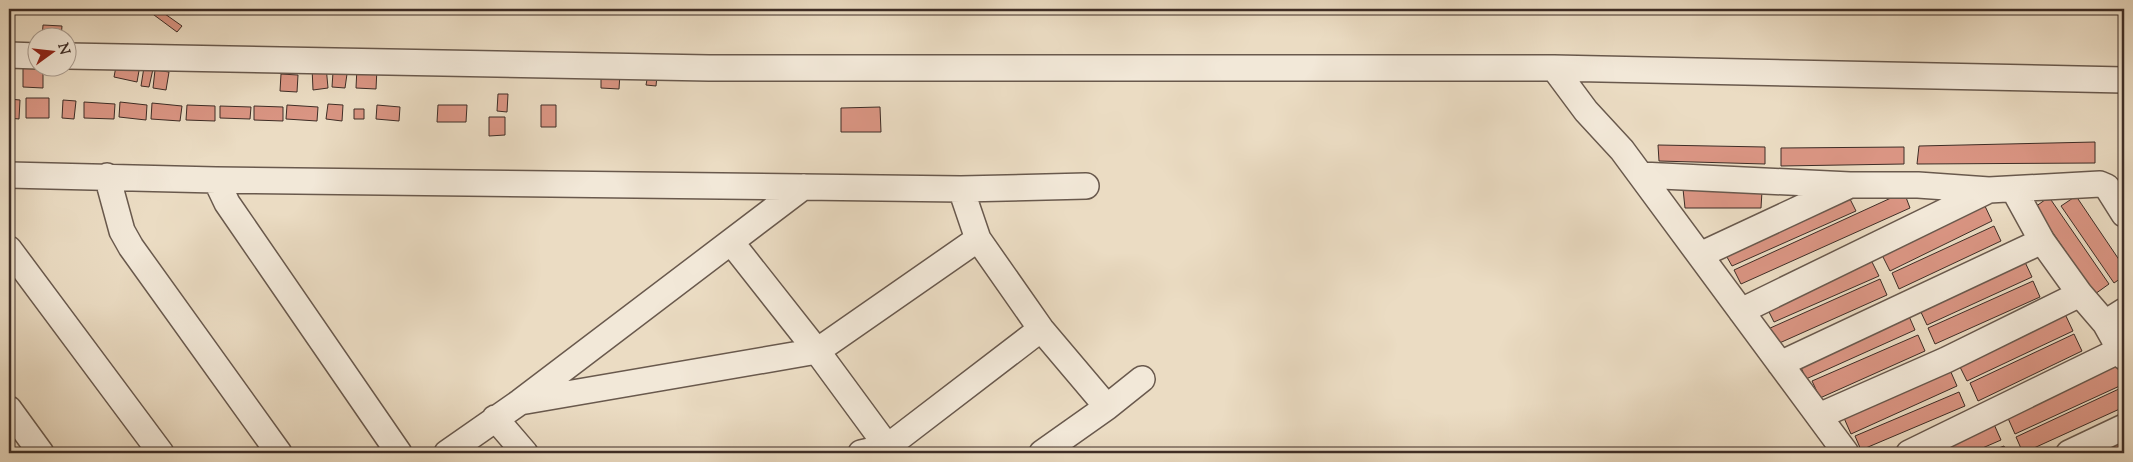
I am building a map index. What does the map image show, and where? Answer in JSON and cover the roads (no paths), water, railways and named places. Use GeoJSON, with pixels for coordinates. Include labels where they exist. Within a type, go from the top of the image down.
{"type":"FeatureCollection","features":[{"type":"Feature","properties":{"kind":"street"},"geometry":{"type":"LineString","coordinates":[[9,55],[28,56]]}},
{"type":"Feature","properties":{"kind":"street"},"geometry":{"type":"LineString","coordinates":[[78,56],[709,68],[1554,68],[2124,80]]}},
{"type":"Feature","properties":{"kind":"street"},"geometry":{"type":"LineString","coordinates":[[1554,68],[1586,111],[1622,150],[1641,175],[1846,453]]}},
{"type":"Feature","properties":{"kind":"street"},"geometry":{"type":"LineString","coordinates":[[9,174],[216,180],[961,189],[1086,186]]}},
{"type":"Feature","properties":{"kind":"street"},"geometry":{"type":"LineString","coordinates":[[1641,175],[1850,185],[1918,185],[1988,190],[2100,184],[2107,187],[2124,214]]}},
{"type":"Feature","properties":{"kind":"street"},"geometry":{"type":"LineString","coordinates":[[107,176],[122,231],[131,247],[279,453]]}},
{"type":"Feature","properties":{"kind":"street"},"geometry":{"type":"LineString","coordinates":[[216,180],[227,204],[399,453]]}},
{"type":"Feature","properties":{"kind":"street"},"geometry":{"type":"LineString","coordinates":[[1700,255],[1850,185]]}},
{"type":"Feature","properties":{"kind":"street"},"geometry":{"type":"LineString","coordinates":[[447,453],[520,402],[804,187]]}},
{"type":"Feature","properties":{"kind":"street"},"geometry":{"type":"LineString","coordinates":[[961,189],[978,239],[1041,329],[1107,407]]}},
{"type":"Feature","properties":{"kind":"street"},"geometry":{"type":"LineString","coordinates":[[1741,311],[1988,190]]}},
{"type":"Feature","properties":{"kind":"street"},"geometry":{"type":"LineString","coordinates":[[1909,453],[2122,354],[2115,317],[2080,294],[2042,241],[2014,190]]}},
{"type":"Feature","properties":{"kind":"street"},"geometry":{"type":"LineString","coordinates":[[520,402],[817,351],[978,239]]}},
{"type":"Feature","properties":{"kind":"street"},"geometry":{"type":"LineString","coordinates":[[1780,364],[2042,241]]}},
{"type":"Feature","properties":{"kind":"street"},"geometry":{"type":"LineString","coordinates":[[731,242],[817,351],[889,450]]}},
{"type":"Feature","properties":{"kind":"street"},"geometry":{"type":"LineString","coordinates":[[9,249],[161,453]]}},
{"type":"Feature","properties":{"kind":"street"},"geometry":{"type":"LineString","coordinates":[[1819,416],[1946,360],[2080,294]]}},
{"type":"Feature","properties":{"kind":"street"},"geometry":{"type":"LineString","coordinates":[[861,453],[889,450],[1041,329]]}},
{"type":"Feature","properties":{"kind":"street"},"geometry":{"type":"LineString","coordinates":[[1042,453],[1107,407],[1142,379]]}},
{"type":"Feature","properties":{"kind":"street"},"geometry":{"type":"LineString","coordinates":[[9,409],[41,453]]}},
{"type":"Feature","properties":{"kind":"street"},"geometry":{"type":"LineString","coordinates":[[495,418],[525,453]]}},
{"type":"Feature","properties":{"kind":"street"},"geometry":{"type":"LineString","coordinates":[[2069,453],[2124,427]]}}]}
